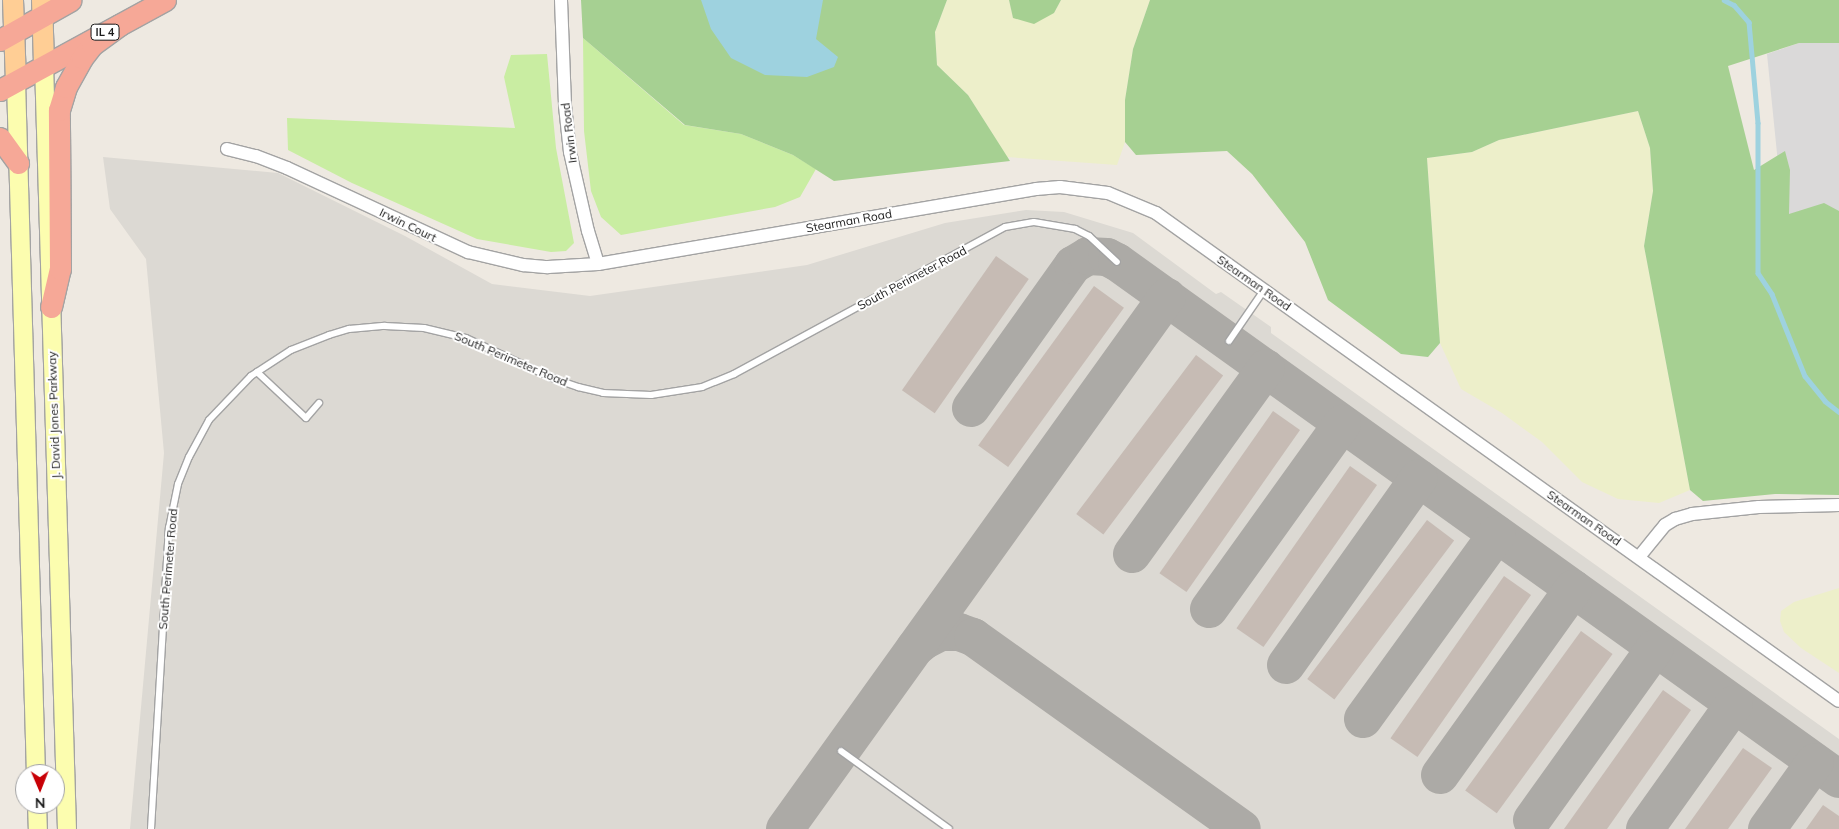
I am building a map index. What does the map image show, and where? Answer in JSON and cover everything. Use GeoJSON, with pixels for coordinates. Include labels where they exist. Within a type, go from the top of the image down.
{"type":"FeatureCollection","features":[{"type":"Feature","properties":{"kind":"highway"},"geometry":{"type":"LineString","coordinates":[[7,36],[42,8],[71,0]]}},
{"type":"Feature","properties":{"kind":"highway","name":"IL 4"},"geometry":{"type":"LineString","coordinates":[[8,86],[44,64],[165,0]]}},
{"type":"Feature","properties":{"kind":"highway"},"geometry":{"type":"LineString","coordinates":[[51,307],[60,269],[59,110],[66,87],[82,58],[92,45],[120,24]]}},
{"type":"Feature","properties":{"kind":"highway"},"geometry":{"type":"LineString","coordinates":[[0,138],[18,164]]}},
{"type":"Feature","properties":{"kind":"main road"},"geometry":{"type":"LineString","coordinates":[[13,0],[7,36],[8,86],[18,164],[36,764]]}},
{"type":"Feature","properties":{"kind":"main road","name":"J. David Jones Parkway"},"geometry":{"type":"LineString","coordinates":[[42,8],[67,829]]}},
{"type":"Feature","properties":{"kind":"main road"},"geometry":{"type":"LineString","coordinates":[[37,814],[38,829]]}},
{"type":"Feature","properties":{"kind":"street","name":"Irwin Road"},"geometry":{"type":"LineString","coordinates":[[561,0],[565,106],[570,152],[588,231],[598,264]]}},
{"type":"Feature","properties":{"kind":"street","name":"Irwin Court"},"geometry":{"type":"LineString","coordinates":[[227,149],[256,156],[287,168],[468,252],[522,265],[566,267],[598,264]]}},
{"type":"Feature","properties":{"kind":"street","name":"Stearman Road"},"geometry":{"type":"LineString","coordinates":[[598,264],[1036,189],[1060,187],[1108,193],[1156,213],[1839,701]]}},
{"type":"Feature","properties":{"kind":"street"},"geometry":{"type":"LineString","coordinates":[[1639,557],[1665,525],[1675,519],[1692,514],[1759,507],[1839,505]]}},
{"type":"Feature","properties":{"kind":"lane","name":"South Perimeter Road"},"geometry":{"type":"LineString","coordinates":[[151,829],[169,528],[172,505],[178,484],[198,438],[215,414],[257,372],[291,350],[329,334],[367,327],[404,326],[445,332],[466,338],[552,378],[578,387],[627,395],[676,393],[734,374],[1004,227],[1034,222],[1074,229],[1089,236],[1117,262]]}},
{"type":"Feature","properties":{"kind":"lane"},"geometry":{"type":"LineString","coordinates":[[1229,341],[1264,290]]}},
{"type":"Feature","properties":{"kind":"lane"},"geometry":{"type":"LineString","coordinates":[[257,372],[306,418],[320,403]]}},
{"type":"Feature","properties":{"kind":"lane"},"geometry":{"type":"LineString","coordinates":[[841,751],[949,829]]}},
{"type":"Feature","properties":{"kind":"shaded area"},"geometry":{"type":"Polygon","coordinates":[[[1799,43],[1839,43],[1839,223],[1783,213],[1767,54],[1799,43]]]}},
{"type":"Feature","properties":{"kind":"shaded area"},"geometry":{"type":"Polygon","coordinates":[[[103,157],[278,173],[405,236],[492,284],[590,296],[807,265],[945,223],[1026,210],[1064,212],[1133,233],[1216,294],[1221,292],[1271,327],[1271,333],[1839,739],[1839,829],[130,829],[164,453],[146,259],[110,209],[103,157]]]}},
{"type":"Feature","properties":{"kind":"green space"},"geometry":{"type":"Polygon","coordinates":[[[581,0],[947,0],[935,32],[937,65],[968,95],[1010,161],[834,181],[793,155],[741,134],[685,125],[583,38],[581,0]]]}},
{"type":"Feature","properties":{"kind":"green space"},"geometry":{"type":"Polygon","coordinates":[[[947,0],[1009,0],[1013,18],[1054,13],[1061,0],[1150,0],[1133,49],[1125,100],[1125,142],[1117,165],[1007,157],[968,95],[937,65],[935,32],[947,0]]]}},
{"type":"Feature","properties":{"kind":"green space"},"geometry":{"type":"Polygon","coordinates":[[[1009,0],[1061,0],[1054,13],[1034,24],[1013,18],[1009,0]]]}},
{"type":"Feature","properties":{"kind":"green space"},"geometry":{"type":"Polygon","coordinates":[[[1150,0],[1839,0],[1839,43],[1799,43],[1728,66],[1754,170],[1785,151],[1790,170],[1789,214],[1824,203],[1839,211],[1839,495],[1775,494],[1703,501],[1690,490],[1644,246],[1653,191],[1650,148],[1638,111],[1499,140],[1472,152],[1427,158],[1440,343],[1428,357],[1401,354],[1328,300],[1305,242],[1252,174],[1227,151],[1136,155],[1125,142],[1125,100],[1133,49],[1150,0]]]}},
{"type":"Feature","properties":{"kind":"green space"},"geometry":{"type":"Polygon","coordinates":[[[583,38],[684,125],[741,134],[793,155],[816,169],[800,197],[775,207],[621,235],[601,217],[591,191],[584,131],[583,38]]]}},
{"type":"Feature","properties":{"kind":"green space"},"geometry":{"type":"Polygon","coordinates":[[[547,54],[556,148],[574,243],[566,251],[551,252],[477,239],[352,183],[288,150],[287,118],[515,128],[504,77],[511,55],[547,54]]]}},
{"type":"Feature","properties":{"kind":"green space"},"geometry":{"type":"Polygon","coordinates":[[[1638,111],[1650,148],[1653,191],[1644,246],[1690,490],[1659,503],[1618,499],[1582,482],[1542,442],[1502,413],[1461,389],[1440,343],[1427,158],[1472,152],[1499,140],[1638,111]]]}},
{"type":"Feature","properties":{"kind":"green space"},"geometry":{"type":"Polygon","coordinates":[[[1839,588],[1839,673],[1801,648],[1784,632],[1780,621],[1781,611],[1794,602],[1839,588]]]}},
{"type":"Feature","properties":{"kind":"water"},"geometry":{"type":"Polygon","coordinates":[[[701,0],[823,0],[816,39],[838,57],[834,67],[807,77],[765,75],[731,58],[711,29],[701,0]]]}},
{"type":"Feature","properties":{"kind":"building"},"geometry":{"type":"Polygon","coordinates":[[[996,256],[1029,279],[935,413],[902,390],[996,256]]]}},
{"type":"Feature","properties":{"kind":"building"},"geometry":{"type":"Polygon","coordinates":[[[1094,286],[1124,308],[1008,467],[978,445],[1094,286]]]}},
{"type":"Feature","properties":{"kind":"building"},"geometry":{"type":"Polygon","coordinates":[[[1196,355],[1223,375],[1103,534],[1076,514],[1196,355]]]}},
{"type":"Feature","properties":{"kind":"building"},"geometry":{"type":"Polygon","coordinates":[[[1273,411],[1300,430],[1186,592],[1159,573],[1273,411]]]}},
{"type":"Feature","properties":{"kind":"building"},"geometry":{"type":"Polygon","coordinates":[[[1350,466],[1377,485],[1263,647],[1236,628],[1350,466]]]}},
{"type":"Feature","properties":{"kind":"building"},"geometry":{"type":"Polygon","coordinates":[[[1427,520],[1454,540],[1334,699],[1307,679],[1427,520]]]}},
{"type":"Feature","properties":{"kind":"building"},"geometry":{"type":"Polygon","coordinates":[[[1504,576],[1531,595],[1417,757],[1390,738],[1504,576]]]}},
{"type":"Feature","properties":{"kind":"building"},"geometry":{"type":"Polygon","coordinates":[[[1581,631],[1613,654],[1497,813],[1465,790],[1581,631]]]}},
{"type":"Feature","properties":{"kind":"building"},"geometry":{"type":"Polygon","coordinates":[[[1663,690],[1691,710],[1607,829],[1564,829],[1663,690]]]}},
{"type":"Feature","properties":{"kind":"building"},"geometry":{"type":"Polygon","coordinates":[[[1743,748],[1772,768],[1728,829],[1685,829],[1743,748]]]}},
{"type":"Feature","properties":{"kind":"building"},"geometry":{"type":"Polygon","coordinates":[[[1823,805],[1839,816],[1839,829],[1806,829],[1823,805]]]}},
{"type":"Feature","properties":{"kind":"waterway"},"geometry":{"type":"LineString","coordinates":[[1724,0],[1734,5],[1749,22],[1758,123],[1758,273],[1772,294],[1805,376],[1825,401],[1839,412]]}},
{"type":"Feature","properties":{"kind":"taxiway"},"geometry":{"type":"LineString","coordinates":[[971,408],[1073,265],[1088,256],[1107,257],[1117,262],[1839,779]]}},
{"type":"Feature","properties":{"kind":"taxiway"},"geometry":{"type":"LineString","coordinates":[[785,829],[1167,297]]}},
{"type":"Feature","properties":{"kind":"taxiway"},"geometry":{"type":"LineString","coordinates":[[1132,554],[1266,368]]}},
{"type":"Feature","properties":{"kind":"taxiway"},"geometry":{"type":"LineString","coordinates":[[1209,609],[1342,424]]}},
{"type":"Feature","properties":{"kind":"taxiway"},"geometry":{"type":"LineString","coordinates":[[1286,665],[1419,478]]}},
{"type":"Feature","properties":{"kind":"taxiway"},"geometry":{"type":"LineString","coordinates":[[1363,719],[1497,534]]}},
{"type":"Feature","properties":{"kind":"taxiway"},"geometry":{"type":"LineString","coordinates":[[1440,775],[1573,589]]}},
{"type":"Feature","properties":{"kind":"taxiway"},"geometry":{"type":"LineString","coordinates":[[915,648],[925,640],[941,632],[959,632],[973,637],[1242,829]]}},
{"type":"Feature","properties":{"kind":"taxiway"},"geometry":{"type":"LineString","coordinates":[[1532,820],[1655,648]]}},
{"type":"Feature","properties":{"kind":"taxiway"},"geometry":{"type":"LineString","coordinates":[[1645,829],[1734,704]]}},
{"type":"Feature","properties":{"kind":"taxiway"},"geometry":{"type":"LineString","coordinates":[[1767,829],[1815,762]]}}]}
